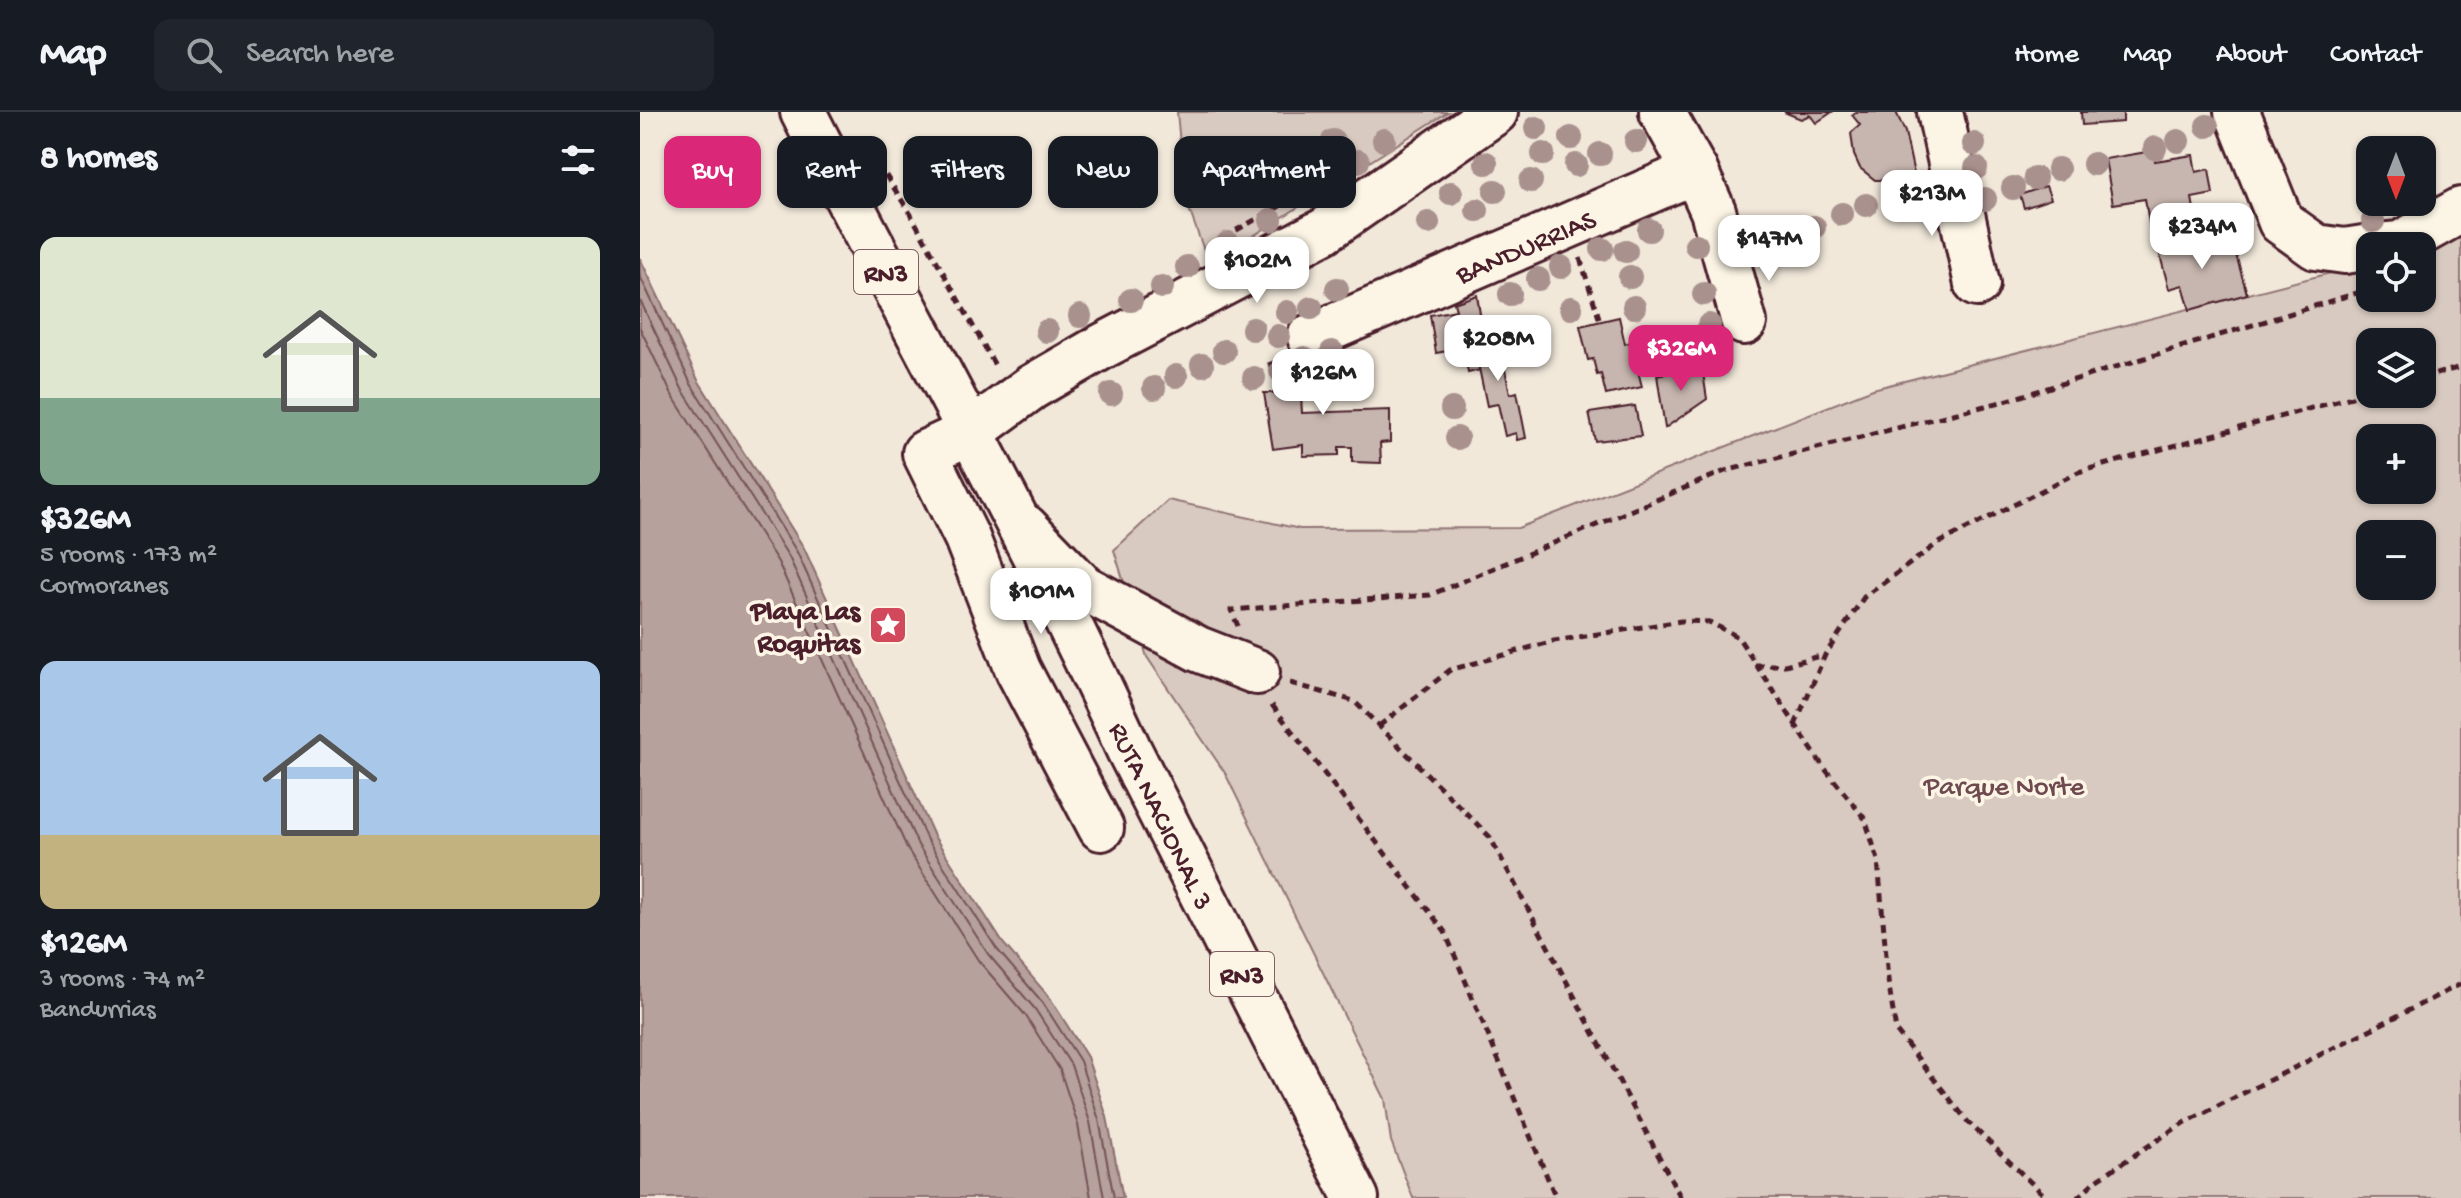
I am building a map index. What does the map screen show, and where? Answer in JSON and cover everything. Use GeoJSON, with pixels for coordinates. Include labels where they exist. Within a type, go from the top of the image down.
{"type":"FeatureCollection","features":[{"type":"Feature","properties":{"kind":"main road","name":"RN3"},"geometry":{"type":"LineString","coordinates":[[803,112],[815,136]]}},
{"type":"Feature","properties":{"kind":"main road"},"geometry":{"type":"LineString","coordinates":[[1101,828],[1018,670],[967,538],[925,453],[972,431],[1032,387],[1103,346],[1324,231],[1495,112]]}},
{"type":"Feature","properties":{"kind":"main road"},"geometry":{"type":"LineString","coordinates":[[1662,112],[1713,211],[1744,322]]}},
{"type":"Feature","properties":{"kind":"main road"},"geometry":{"type":"LineString","coordinates":[[1940,112],[1977,284]]}},
{"type":"Feature","properties":{"kind":"main road"},"geometry":{"type":"LineString","coordinates":[[2237,112],[2281,222],[2316,247],[2356,250]]}},
{"type":"Feature","properties":{"kind":"main road","name":"BANDURRIAS"},"geometry":{"type":"LineString","coordinates":[[1310,337],[1695,171]]}},
{"type":"Feature","properties":{"kind":"main road","name":"RN3"},"geometry":{"type":"LineString","coordinates":[[852,208],[972,431]]}},
{"type":"Feature","properties":{"kind":"main road"},"geometry":{"type":"LineString","coordinates":[[2413,232],[2461,210]]}},
{"type":"Feature","properties":{"kind":"main road","name":"RUTA NACIONAL 3"},"geometry":{"type":"LineString","coordinates":[[972,431],[1129,750],[1356,1198]]}},
{"type":"Feature","properties":{"kind":"main road"},"geometry":{"type":"LineString","coordinates":[[1012,513],[1083,587],[1198,649],[1257,672]]}},
{"type":"Feature","properties":{"kind":"path"},"geometry":{"type":"LineString","coordinates":[[845,125],[910,213],[999,374]]}},
{"type":"Feature","properties":{"kind":"path"},"geometry":{"type":"LineString","coordinates":[[1219,240],[1277,208]]}},
{"type":"Feature","properties":{"kind":"path"},"geometry":{"type":"LineString","coordinates":[[1576,249],[1589,280],[1600,321]]}},
{"type":"Feature","properties":{"kind":"path"},"geometry":{"type":"LineString","coordinates":[[1556,1198],[1445,932],[1274,711],[1231,610],[1430,595],[1725,471],[2005,401],[2356,293]]}},
{"type":"Feature","properties":{"kind":"path"},"geometry":{"type":"LineString","coordinates":[[2436,374],[2461,367]]}},
{"type":"Feature","properties":{"kind":"path"},"geometry":{"type":"LineString","coordinates":[[1795,725],[1825,655],[1864,597],[1937,544],[2078,472],[2356,396]]}},
{"type":"Feature","properties":{"kind":"path"},"geometry":{"type":"LineString","coordinates":[[1379,726],[1450,670],[1554,641],[1681,621],[1709,622],[1738,637],[1822,765],[1865,819],[1878,860],[1888,980],[1896,1031],[1968,1122],[2047,1198]]}},
{"type":"Feature","properties":{"kind":"path"},"geometry":{"type":"LineString","coordinates":[[1755,665],[1785,665],[1825,655]]}},
{"type":"Feature","properties":{"kind":"path"},"geometry":{"type":"LineString","coordinates":[[1257,672],[1354,701],[1490,837],[1681,1198]]}},
{"type":"Feature","properties":{"kind":"path"},"geometry":{"type":"LineString","coordinates":[[2077,1198],[2095,1181],[2182,1124],[2461,984]]}},
{"type":"Feature","properties":{"kind":"green space"},"geometry":{"type":"Polygon","coordinates":[[[1177,112],[1448,112],[1356,171],[1356,136],[1179,136],[1177,112]]]}},
{"type":"Feature","properties":{"kind":"green space"},"geometry":{"type":"Polygon","coordinates":[[[1189,208],[1297,208],[1209,264],[1189,208]]]}},
{"type":"Feature","properties":{"kind":"green space","name":"Parque Norte"},"geometry":{"type":"Polygon","coordinates":[[[2461,210],[2461,1198],[1413,1198],[1391,1141],[1385,1099],[1225,773],[1147,657],[1114,550],[1168,500],[1300,529],[1518,528],[1873,389],[2356,267],[2356,312],[2436,312],[2436,233],[2461,210]]]}},
{"type":"Feature","properties":{"kind":"water"},"geometry":{"type":"Polygon","coordinates":[[[640,258],[698,380],[804,548],[934,836],[1003,943],[1050,998],[1087,1057],[1107,1117],[1123,1198],[640,1198],[640,258]]]}},
{"type":"Feature","properties":{"kind":"building"},"geometry":{"type":"Polygon","coordinates":[[[1784,112],[1832,112],[1816,123],[1810,115],[1801,119],[1784,112]]]}},
{"type":"Feature","properties":{"kind":"building"},"geometry":{"type":"Polygon","coordinates":[[[1856,112],[1896,112],[1905,132],[1914,174],[1875,180],[1860,168],[1854,155],[1851,133],[1860,125],[1852,115],[1856,112]]]}},
{"type":"Feature","properties":{"kind":"building"},"geometry":{"type":"Polygon","coordinates":[[[2081,112],[2123,112],[2123,122],[2082,125],[2081,112]]]}},
{"type":"Feature","properties":{"kind":"building"},"geometry":{"type":"Polygon","coordinates":[[[2153,151],[2155,161],[2193,155],[2196,172],[2209,169],[2213,194],[2192,198],[2194,209],[2180,211],[2183,229],[2151,235],[2145,199],[2113,204],[2105,159],[2153,151]]]}},
{"type":"Feature","properties":{"kind":"building"},"geometry":{"type":"Polygon","coordinates":[[[2046,186],[2051,199],[2024,208],[2020,195],[2046,186]]]}},
{"type":"Feature","properties":{"kind":"building"},"geometry":{"type":"Polygon","coordinates":[[[2212,233],[2219,256],[2235,251],[2247,294],[2190,310],[2183,285],[2169,289],[2158,248],[2212,233]]]}},
{"type":"Feature","properties":{"kind":"building"},"geometry":{"type":"Polygon","coordinates":[[[1477,295],[1483,333],[1472,335],[1480,370],[1468,373],[1464,348],[1436,353],[1430,315],[1456,310],[1454,303],[1477,295]]]}},
{"type":"Feature","properties":{"kind":"building"},"geometry":{"type":"Polygon","coordinates":[[[1619,317],[1625,344],[1631,342],[1642,387],[1606,395],[1601,374],[1597,375],[1593,359],[1588,360],[1580,326],[1619,317]]]}},
{"type":"Feature","properties":{"kind":"building"},"geometry":{"type":"Polygon","coordinates":[[[1497,330],[1510,394],[1517,392],[1526,438],[1517,440],[1516,433],[1505,436],[1498,404],[1487,406],[1472,335],[1497,330]]]}},
{"type":"Feature","properties":{"kind":"building"},"geometry":{"type":"Polygon","coordinates":[[[1329,356],[1344,394],[1301,396],[1302,413],[1390,410],[1390,442],[1380,443],[1381,463],[1352,462],[1352,447],[1339,447],[1339,455],[1303,456],[1303,445],[1273,449],[1264,393],[1275,393],[1275,376],[1329,356]]]}},
{"type":"Feature","properties":{"kind":"building"},"geometry":{"type":"Polygon","coordinates":[[[1702,366],[1707,399],[1665,428],[1657,375],[1702,366]]]}},
{"type":"Feature","properties":{"kind":"building"},"geometry":{"type":"Polygon","coordinates":[[[1635,406],[1641,436],[1595,441],[1589,413],[1635,406]]]}},
{"type":"Feature","properties":{"kind":"place","name":"Playa Las Roquitas"},"geometry":{"type":"Point","coordinates":[888,625]}}]}
